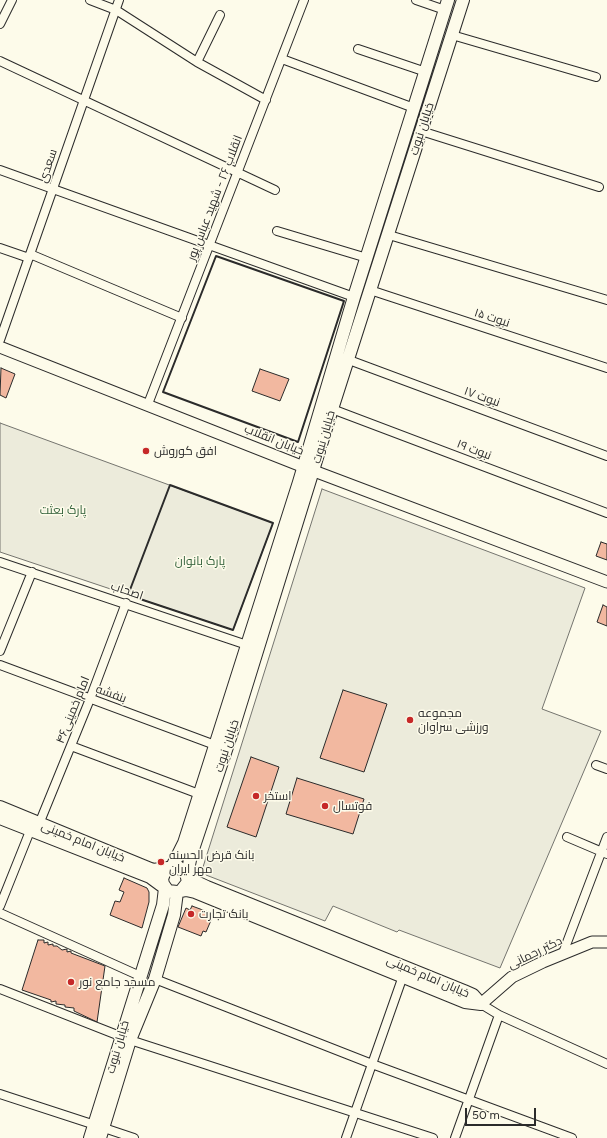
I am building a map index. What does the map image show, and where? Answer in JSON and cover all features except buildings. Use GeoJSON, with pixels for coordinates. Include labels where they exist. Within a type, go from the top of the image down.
{"type":"FeatureCollection","features":[{"type":"Feature","properties":{"kind":"main road","name":"خیابان نبوت"},"geometry":{"type":"LineString","coordinates":[[170,867],[184,843],[215,745],[314,471],[332,409],[349,360],[463,0]]}},
{"type":"Feature","properties":{"kind":"main road","name":"خیابان نبوت"},"geometry":{"type":"LineString","coordinates":[[187,875],[188,863],[252,646],[303,465],[446,5]]}},
{"type":"Feature","properties":{"kind":"main road"},"geometry":{"type":"LineString","coordinates":[[409,127],[422,131]]}},
{"type":"Feature","properties":{"kind":"main road"},"geometry":{"type":"LineString","coordinates":[[355,294],[369,293]]}},
{"type":"Feature","properties":{"kind":"main road","name":"خیابان امام خمینی"},"geometry":{"type":"LineString","coordinates":[[0,807],[34,827],[150,877],[165,888]]}},
{"type":"Feature","properties":{"kind":"main road","name":"خیابان امام خمینی"},"geometry":{"type":"LineString","coordinates":[[0,818],[34,827],[153,870],[170,867]]}},
{"type":"Feature","properties":{"kind":"main road"},"geometry":{"type":"LineString","coordinates":[[170,867],[181,868],[187,875],[187,884],[179,892],[168,891],[165,888],[162,879],[165,871],[170,867]]}},
{"type":"Feature","properties":{"kind":"main road","name":"خیابان امام خمینی"},"geometry":{"type":"LineString","coordinates":[[187,875],[194,881],[207,887],[404,972],[465,1002],[481,1004]]}},
{"type":"Feature","properties":{"kind":"main road","name":"خیابان نبوت"},"geometry":{"type":"LineString","coordinates":[[90,1138],[100,1130],[126,1038],[140,976],[162,905],[165,888]]}},
{"type":"Feature","properties":{"kind":"main road","name":"خیابان امام خمینی"},"geometry":{"type":"LineString","coordinates":[[179,892],[186,890],[199,893],[404,972]]}},
{"type":"Feature","properties":{"kind":"main road","name":"خیابان نبوت"},"geometry":{"type":"LineString","coordinates":[[126,1038],[155,979],[174,915],[179,892]]}},
{"type":"Feature","properties":{"kind":"street"},"geometry":{"type":"LineString","coordinates":[[0,24],[12,0]]}},
{"type":"Feature","properties":{"kind":"street"},"geometry":{"type":"LineString","coordinates":[[90,0],[116,10],[197,62],[266,100]]}},
{"type":"Feature","properties":{"kind":"street","name":"سعدی"},"geometry":{"type":"LineString","coordinates":[[0,340],[119,0]]}},
{"type":"Feature","properties":{"kind":"street","name":"انقلاب ۲۶ - شهید عباس پور"},"geometry":{"type":"LineString","coordinates":[[148,404],[304,0]]}},
{"type":"Feature","properties":{"kind":"street"},"geometry":{"type":"LineString","coordinates":[[416,0],[446,5]]}},
{"type":"Feature","properties":{"kind":"street"},"geometry":{"type":"LineString","coordinates":[[197,62],[220,15]]}},
{"type":"Feature","properties":{"kind":"street"},"geometry":{"type":"LineString","coordinates":[[452,35],[596,77]]}},
{"type":"Feature","properties":{"kind":"street"},"geometry":{"type":"LineString","coordinates":[[358,50],[426,72]]}},
{"type":"Feature","properties":{"kind":"street"},"geometry":{"type":"LineString","coordinates":[[282,59],[414,108]]}},
{"type":"Feature","properties":{"kind":"street"},"geometry":{"type":"LineString","coordinates":[[0,61],[84,99],[275,190]]}},
{"type":"Feature","properties":{"kind":"street"},"geometry":{"type":"LineString","coordinates":[[422,131],[598,187]]}},
{"type":"Feature","properties":{"kind":"street"},"geometry":{"type":"LineString","coordinates":[[0,170],[210,245],[355,294]]}},
{"type":"Feature","properties":{"kind":"street"},"geometry":{"type":"LineString","coordinates":[[276,231],[367,258]]}},
{"type":"Feature","properties":{"kind":"street"},"geometry":{"type":"LineString","coordinates":[[389,235],[607,300]]}},
{"type":"Feature","properties":{"kind":"street"},"geometry":{"type":"LineString","coordinates":[[0,248],[29,256],[182,318]]}},
{"type":"Feature","properties":{"kind":"street","name":"نبوت ۱۵"},"geometry":{"type":"LineString","coordinates":[[369,293],[607,368]]}},
{"type":"Feature","properties":{"kind":"street","name":"خیابان انقلاب"},"geometry":{"type":"LineString","coordinates":[[0,347],[303,465],[314,471],[607,582]]}},
{"type":"Feature","properties":{"kind":"street","name":"نبوت ۱۷"},"geometry":{"type":"LineString","coordinates":[[349,360],[607,456]]}},
{"type":"Feature","properties":{"kind":"street","name":"نبوت ۱۹"},"geometry":{"type":"LineString","coordinates":[[332,409],[607,513]]}},
{"type":"Feature","properties":{"kind":"street","name":"اصحاب"},"geometry":{"type":"LineString","coordinates":[[0,562],[252,646]]}},
{"type":"Feature","properties":{"kind":"street"},"geometry":{"type":"LineString","coordinates":[[0,651],[32,572]]}},
{"type":"Feature","properties":{"kind":"street","name":"امام خمینی۴۶"},"geometry":{"type":"LineString","coordinates":[[0,906],[71,746],[126,603]]}},
{"type":"Feature","properties":{"kind":"street","name":"بنفشه"},"geometry":{"type":"LineString","coordinates":[[0,665],[215,745]]}},
{"type":"Feature","properties":{"kind":"street"},"geometry":{"type":"LineString","coordinates":[[71,746],[200,794]]}},
{"type":"Feature","properties":{"kind":"street"},"geometry":{"type":"LineString","coordinates":[[596,765],[607,769]]}},
{"type":"Feature","properties":{"kind":"street"},"geometry":{"type":"LineString","coordinates":[[567,837],[604,853]]}},
{"type":"Feature","properties":{"kind":"street"},"geometry":{"type":"LineString","coordinates":[[563,953],[604,853],[607,837]]}},
{"type":"Feature","properties":{"kind":"street"},"geometry":{"type":"LineString","coordinates":[[0,913],[140,976]]}},
{"type":"Feature","properties":{"kind":"street","name":"دکتر رحمانی"},"geometry":{"type":"LineString","coordinates":[[481,1004],[512,977],[563,953],[592,942],[607,942]]}},
{"type":"Feature","properties":{"kind":"street"},"geometry":{"type":"LineString","coordinates":[[346,1138],[404,972]]}},
{"type":"Feature","properties":{"kind":"street"},"geometry":{"type":"LineString","coordinates":[[155,979],[372,1064],[572,1138]]}},
{"type":"Feature","properties":{"kind":"street"},"geometry":{"type":"LineString","coordinates":[[0,990],[126,1038],[433,1138]]}},
{"type":"Feature","properties":{"kind":"street"},"geometry":{"type":"LineString","coordinates":[[481,1004],[499,1015],[607,1064]]}},
{"type":"Feature","properties":{"kind":"street"},"geometry":{"type":"LineString","coordinates":[[456,1138],[499,1015]]}},
{"type":"Feature","properties":{"kind":"street"},"geometry":{"type":"LineString","coordinates":[[0,1094],[100,1130],[134,1138]]}},
{"type":"Feature","properties":{"kind":"green space"},"geometry":{"type":"Polygon","coordinates":[[[0,423],[273,523],[233,630],[0,552],[0,423]]]}},
{"type":"Feature","properties":{"kind":"green space","name":"مجموعه ورزشی سراوان"},"geometry":{"type":"Polygon","coordinates":[[[322,489],[585,588],[542,709],[601,731],[500,968],[399,930],[397,932],[333,906],[325,921],[206,875],[203,867],[322,489]]]}},
{"type":"Feature","properties":{"kind":"wall"},"geometry":{"type":"LineString","coordinates":[[216,256],[344,301],[298,442],[163,392],[216,256]]}},
{"type":"Feature","properties":{"kind":"wall"},"geometry":{"type":"LineString","coordinates":[[170,485],[273,523],[233,630],[128,595],[170,485]]}},
{"type":"Feature","properties":{"kind":"place","name":"افق کوروش"},"geometry":{"type":"Point","coordinates":[146,451]}},
{"type":"Feature","properties":{"kind":"place","name":"مجموعه ورزشی سراوان"},"geometry":{"type":"Point","coordinates":[410,720]}},
{"type":"Feature","properties":{"kind":"place","name":"استخر"},"geometry":{"type":"Point","coordinates":[256,796]}},
{"type":"Feature","properties":{"kind":"place","name":"فوتسال"},"geometry":{"type":"Point","coordinates":[325,806]}},
{"type":"Feature","properties":{"kind":"place","name":"بانک قرض الحسنه مهر ایران"},"geometry":{"type":"Point","coordinates":[161,862]}},
{"type":"Feature","properties":{"kind":"place","name":"بانک تجارت"},"geometry":{"type":"Point","coordinates":[191,914]}},
{"type":"Feature","properties":{"kind":"place","name":"مسجد جامع نور"},"geometry":{"type":"Point","coordinates":[71,982]}},
{"type":"Feature","properties":{"kind":"park label","name":"پارک بعثت"},"geometry":{"type":"Point","coordinates":[63,510]}},
{"type":"Feature","properties":{"kind":"park label","name":"پارک بانوان"},"geometry":{"type":"Point","coordinates":[200,561]}}]}
